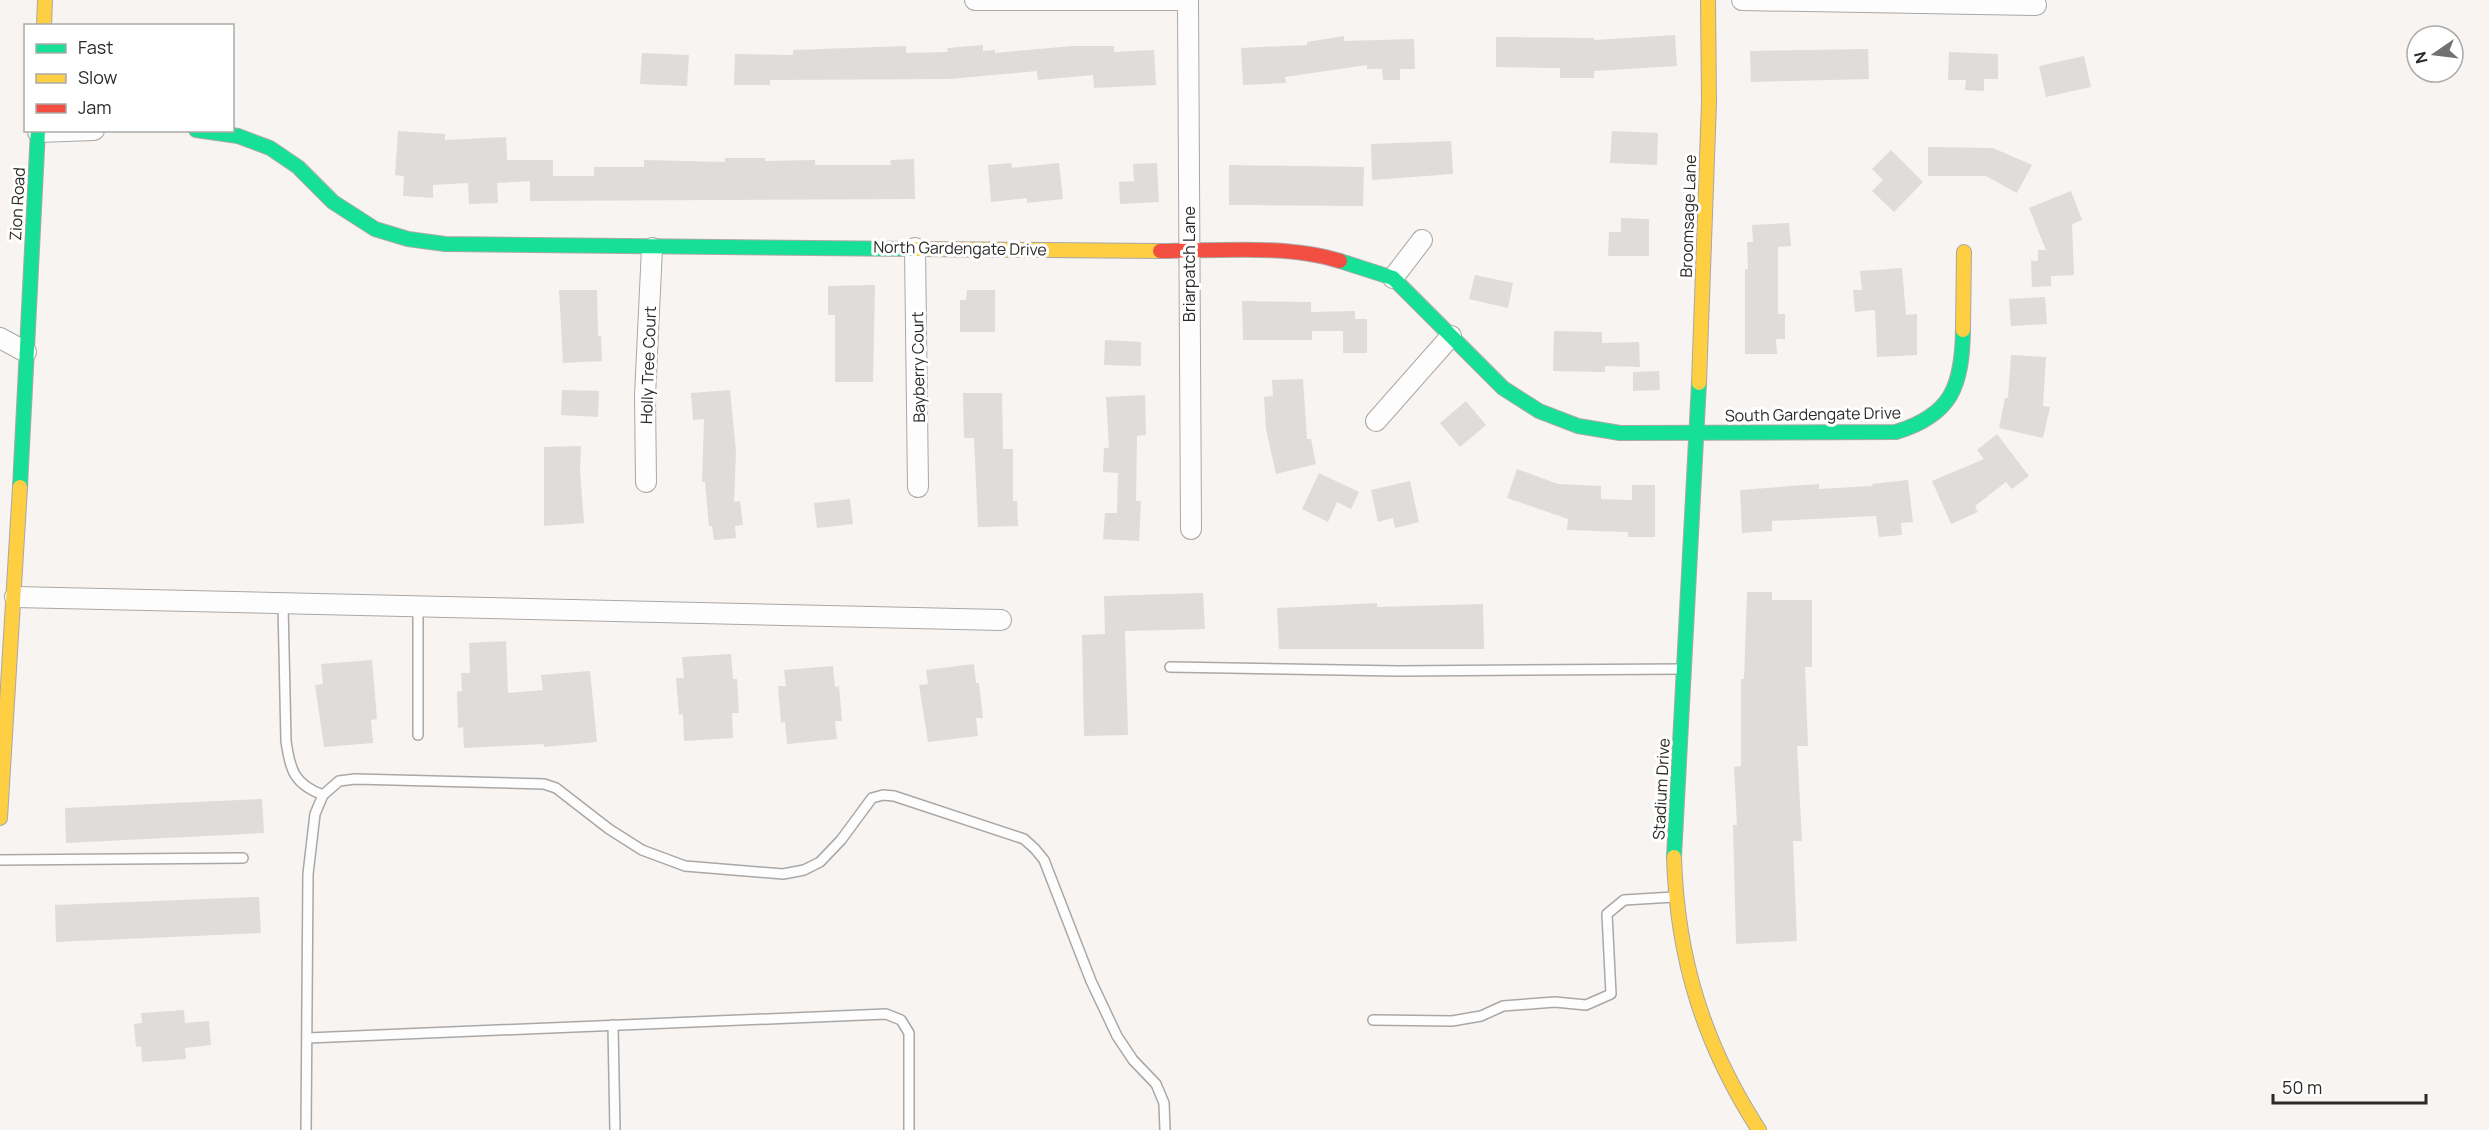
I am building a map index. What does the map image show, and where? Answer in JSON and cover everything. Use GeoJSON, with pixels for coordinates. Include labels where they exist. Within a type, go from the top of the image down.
{"type":"FeatureCollection","features":[{"type":"Feature","properties":{"kind":"street"},"geometry":{"type":"LineString","coordinates":[[44,24],[45,0]]}},
{"type":"Feature","properties":{"kind":"street"},"geometry":{"type":"LineString","coordinates":[[975,0],[1186,0]]}},
{"type":"Feature","properties":{"kind":"street","name":"Briarpatch Lane"},"geometry":{"type":"LineString","coordinates":[[1186,0],[1191,529]]}},
{"type":"Feature","properties":{"kind":"street","name":"Broomsage Lane"},"geometry":{"type":"LineString","coordinates":[[1696,432],[1709,102],[1708,0]]}},
{"type":"Feature","properties":{"kind":"street"},"geometry":{"type":"LineString","coordinates":[[1742,0],[2036,5]]}},
{"type":"Feature","properties":{"kind":"street","name":"Zion Road"},"geometry":{"type":"LineString","coordinates":[[0,818],[15,597],[38,132]]}},
{"type":"Feature","properties":{"kind":"street","name":"North Gardengate Drive"},"geometry":{"type":"LineString","coordinates":[[210,132],[238,136],[270,148],[298,167],[333,202],[360,221],[408,239],[484,246],[1259,251],[1321,255],[1393,278],[1503,388],[1539,411],[1578,426],[1599,431],[1696,432]]}},
{"type":"Feature","properties":{"kind":"street"},"geometry":{"type":"LineString","coordinates":[[1393,278],[1422,240]]}},
{"type":"Feature","properties":{"kind":"street","name":"Holly Tree Court"},"geometry":{"type":"LineString","coordinates":[[646,482],[645,396],[652,248]]}},
{"type":"Feature","properties":{"kind":"street","name":"Bayberry Court"},"geometry":{"type":"LineString","coordinates":[[915,248],[918,487]]}},
{"type":"Feature","properties":{"kind":"street","name":"South Gardengate Drive"},"geometry":{"type":"LineString","coordinates":[[1696,432],[1896,432],[1928,421],[1952,398],[1960,374],[1964,252]]}},
{"type":"Feature","properties":{"kind":"street"},"geometry":{"type":"LineString","coordinates":[[1376,421],[1452,336]]}},
{"type":"Feature","properties":{"kind":"street"},"geometry":{"type":"LineString","coordinates":[[0,338],[26,352]]}},
{"type":"Feature","properties":{"kind":"street","name":"Stadium Drive"},"geometry":{"type":"LineString","coordinates":[[1696,432],[1685,669],[1676,796],[1674,859],[1677,896],[1683,954],[1700,1016],[1726,1075],[1760,1130]]}},
{"type":"Feature","properties":{"kind":"street"},"geometry":{"type":"LineString","coordinates":[[15,597],[1001,620]]}},
{"type":"Feature","properties":{"kind":"lane"},"geometry":{"type":"LineString","coordinates":[[283,605],[285,741],[288,761],[294,776],[306,789],[323,795]]}},
{"type":"Feature","properties":{"kind":"lane"},"geometry":{"type":"LineString","coordinates":[[418,608],[418,735]]}},
{"type":"Feature","properties":{"kind":"lane"},"geometry":{"type":"LineString","coordinates":[[1170,667],[1398,671],[1685,669]]}},
{"type":"Feature","properties":{"kind":"lane"},"geometry":{"type":"LineString","coordinates":[[306,1130],[308,874],[315,814],[323,795],[339,781],[355,779],[544,784],[556,788],[609,829],[642,850],[685,866],[783,874],[804,870],[820,862],[841,840],[872,798],[883,795],[894,796],[1024,839],[1044,860],[1091,981],[1117,1036],[1133,1060],[1156,1084],[1164,1102],[1165,1130]]}},
{"type":"Feature","properties":{"kind":"lane"},"geometry":{"type":"LineString","coordinates":[[0,860],[243,858]]}},
{"type":"Feature","properties":{"kind":"lane"},"geometry":{"type":"LineString","coordinates":[[1373,1020],[1452,1021],[1481,1016],[1503,1006],[1555,1002],[1586,1005],[1611,993],[1607,914],[1624,900],[1677,896]]}},
{"type":"Feature","properties":{"kind":"lane"},"geometry":{"type":"LineString","coordinates":[[308,1038],[886,1014],[902,1020],[909,1034],[909,1130]]}},
{"type":"Feature","properties":{"kind":"lane"},"geometry":{"type":"LineString","coordinates":[[613,1025],[615,1130]]}},
{"type":"Feature","properties":{"kind":"building"},"geometry":{"type":"Polygon","coordinates":[[[1675,35],[1677,66],[1594,71],[1594,78],[1560,78],[1560,68],[1496,67],[1496,37],[1594,38],[1594,40],[1675,35]]]}},
{"type":"Feature","properties":{"kind":"building"},"geometry":{"type":"Polygon","coordinates":[[[1344,36],[1344,41],[1414,39],[1415,69],[1400,69],[1400,80],[1383,80],[1382,69],[1367,69],[1367,65],[1285,77],[1286,83],[1243,85],[1241,48],[1307,45],[1307,42],[1344,36]]]}},
{"type":"Feature","properties":{"kind":"building"},"geometry":{"type":"Polygon","coordinates":[[[983,45],[983,51],[995,50],[995,53],[1072,46],[1114,46],[1114,52],[1154,50],[1156,85],[1094,88],[1093,75],[1038,80],[1037,71],[950,79],[770,80],[770,85],[734,85],[735,54],[793,55],[793,50],[906,46],[906,53],[948,52],[947,48],[983,45]]]}},
{"type":"Feature","properties":{"kind":"building"},"geometry":{"type":"Polygon","coordinates":[[[1868,49],[1869,79],[1751,82],[1750,51],[1868,49]]]}},
{"type":"Feature","properties":{"kind":"building"},"geometry":{"type":"Polygon","coordinates":[[[1949,52],[1998,54],[1998,79],[1984,79],[1984,91],[1965,90],[1966,80],[1948,80],[1949,52]]]}},
{"type":"Feature","properties":{"kind":"building"},"geometry":{"type":"Polygon","coordinates":[[[642,53],[689,55],[687,86],[640,84],[642,53]]]}},
{"type":"Feature","properties":{"kind":"building"},"geometry":{"type":"Polygon","coordinates":[[[2084,56],[2091,87],[2046,97],[2039,66],[2084,56]]]}},
{"type":"Feature","properties":{"kind":"building"},"geometry":{"type":"Polygon","coordinates":[[[398,131],[445,134],[445,140],[506,137],[507,160],[553,160],[553,176],[594,176],[594,167],[644,167],[644,160],[725,162],[725,158],[765,158],[765,161],[815,160],[815,165],[891,165],[890,160],[914,159],[915,199],[530,201],[530,181],[497,183],[498,203],[469,204],[468,183],[433,185],[433,198],[403,196],[404,176],[395,175],[398,131]]]}},
{"type":"Feature","properties":{"kind":"building"},"geometry":{"type":"Polygon","coordinates":[[[1612,131],[1658,133],[1657,165],[1610,163],[1612,131]]]}},
{"type":"Feature","properties":{"kind":"building"},"geometry":{"type":"Polygon","coordinates":[[[1451,141],[1453,174],[1372,180],[1371,144],[1451,141]]]}},
{"type":"Feature","properties":{"kind":"building"},"geometry":{"type":"Polygon","coordinates":[[[1928,147],[1993,148],[2032,165],[2017,193],[1986,176],[1928,176],[1928,147]]]}},
{"type":"Feature","properties":{"kind":"building"},"geometry":{"type":"Polygon","coordinates":[[[1891,150],[1923,182],[1894,212],[1872,191],[1883,180],[1872,169],[1891,150]]]}},
{"type":"Feature","properties":{"kind":"building"},"geometry":{"type":"Polygon","coordinates":[[[1011,163],[1012,168],[1059,163],[1063,199],[1027,203],[1027,198],[991,202],[988,165],[1011,163]]]}},
{"type":"Feature","properties":{"kind":"building"},"geometry":{"type":"Polygon","coordinates":[[[1157,163],[1159,202],[1120,204],[1119,182],[1134,181],[1133,164],[1157,163]]]}},
{"type":"Feature","properties":{"kind":"building"},"geometry":{"type":"Polygon","coordinates":[[[1229,165],[1364,167],[1363,206],[1229,205],[1229,165]]]}},
{"type":"Feature","properties":{"kind":"building"},"geometry":{"type":"Polygon","coordinates":[[[2071,191],[2082,220],[2072,224],[2074,275],[2051,276],[2051,286],[2032,287],[2031,261],[2038,261],[2038,250],[2046,250],[2029,208],[2071,191]]]}},
{"type":"Feature","properties":{"kind":"building"},"geometry":{"type":"Polygon","coordinates":[[[1621,218],[1649,219],[1649,256],[1608,256],[1609,232],[1621,232],[1621,218]]]}},
{"type":"Feature","properties":{"kind":"building"},"geometry":{"type":"Polygon","coordinates":[[[1789,223],[1791,246],[1778,247],[1778,314],[1785,314],[1785,339],[1776,339],[1777,354],[1745,354],[1745,269],[1748,269],[1747,242],[1753,242],[1752,225],[1789,223]]]}},
{"type":"Feature","properties":{"kind":"building"},"geometry":{"type":"Polygon","coordinates":[[[1902,268],[1906,315],[1917,314],[1917,355],[1877,357],[1875,310],[1855,312],[1853,290],[1862,290],[1860,271],[1902,268]]]}},
{"type":"Feature","properties":{"kind":"building"},"geometry":{"type":"Polygon","coordinates":[[[1475,275],[1513,283],[1508,308],[1469,299],[1475,275]]]}},
{"type":"Feature","properties":{"kind":"building"},"geometry":{"type":"Polygon","coordinates":[[[875,285],[873,382],[835,382],[835,315],[828,315],[828,286],[875,285]]]}},
{"type":"Feature","properties":{"kind":"building"},"geometry":{"type":"Polygon","coordinates":[[[559,290],[597,290],[598,336],[601,336],[602,361],[563,363],[559,290]]]}},
{"type":"Feature","properties":{"kind":"building"},"geometry":{"type":"Polygon","coordinates":[[[967,290],[995,290],[995,332],[960,332],[960,300],[966,300],[967,290]]]}},
{"type":"Feature","properties":{"kind":"building"},"geometry":{"type":"Polygon","coordinates":[[[2045,297],[2047,324],[2011,326],[2009,299],[2045,297]]]}},
{"type":"Feature","properties":{"kind":"building"},"geometry":{"type":"Polygon","coordinates":[[[1242,301],[1311,302],[1311,312],[1355,311],[1355,319],[1367,319],[1367,353],[1343,353],[1343,331],[1312,331],[1312,340],[1243,340],[1242,301]]]}},
{"type":"Feature","properties":{"kind":"building"},"geometry":{"type":"Polygon","coordinates":[[[1554,331],[1602,332],[1602,343],[1639,342],[1640,367],[1605,366],[1605,372],[1553,371],[1554,331]]]}},
{"type":"Feature","properties":{"kind":"building"},"geometry":{"type":"Polygon","coordinates":[[[1105,340],[1141,342],[1141,366],[1104,365],[1105,340]]]}},
{"type":"Feature","properties":{"kind":"building"},"geometry":{"type":"Polygon","coordinates":[[[2011,355],[2046,357],[2043,406],[2050,407],[2043,438],[1999,428],[2005,398],[2008,398],[2011,355]]]}},
{"type":"Feature","properties":{"kind":"building"},"geometry":{"type":"Polygon","coordinates":[[[1659,371],[1660,390],[1633,391],[1633,372],[1659,371]]]}},
{"type":"Feature","properties":{"kind":"building"},"geometry":{"type":"Polygon","coordinates":[[[1303,379],[1307,439],[1311,439],[1316,464],[1276,474],[1266,429],[1264,397],[1273,396],[1272,380],[1303,379]]]}},
{"type":"Feature","properties":{"kind":"building"},"geometry":{"type":"Polygon","coordinates":[[[562,390],[599,391],[598,417],[561,415],[562,390]]]}},
{"type":"Feature","properties":{"kind":"building"},"geometry":{"type":"Polygon","coordinates":[[[730,390],[736,452],[734,502],[740,501],[743,525],[735,526],[736,538],[714,540],[712,526],[709,526],[705,482],[702,482],[704,419],[693,420],[691,393],[730,390]]]}},
{"type":"Feature","properties":{"kind":"building"},"geometry":{"type":"Polygon","coordinates":[[[963,393],[1002,393],[1003,449],[1013,449],[1013,501],[1017,501],[1018,526],[978,527],[974,438],[964,438],[963,393]]]}},
{"type":"Feature","properties":{"kind":"building"},"geometry":{"type":"Polygon","coordinates":[[[1145,395],[1146,435],[1137,436],[1136,501],[1141,501],[1139,541],[1103,539],[1105,513],[1117,513],[1118,473],[1103,472],[1104,448],[1109,448],[1106,397],[1145,395]]]}},
{"type":"Feature","properties":{"kind":"building"},"geometry":{"type":"Polygon","coordinates":[[[1466,401],[1486,425],[1460,447],[1440,423],[1466,401]]]}},
{"type":"Feature","properties":{"kind":"building"},"geometry":{"type":"Polygon","coordinates":[[[1997,434],[2029,476],[2012,489],[2006,482],[1975,506],[1978,512],[1951,524],[1932,481],[1984,459],[1977,450],[1997,434]]]}},
{"type":"Feature","properties":{"kind":"building"},"geometry":{"type":"Polygon","coordinates":[[[581,446],[580,471],[584,523],[544,526],[544,447],[581,446]]]}},
{"type":"Feature","properties":{"kind":"building"},"geometry":{"type":"Polygon","coordinates":[[[1517,469],[1558,484],[1601,486],[1601,499],[1632,500],[1632,485],[1655,485],[1655,537],[1628,537],[1628,532],[1567,530],[1568,519],[1507,498],[1517,469]]]}},
{"type":"Feature","properties":{"kind":"building"},"geometry":{"type":"Polygon","coordinates":[[[1319,473],[1359,492],[1351,509],[1337,502],[1328,522],[1302,509],[1319,473]]]}},
{"type":"Feature","properties":{"kind":"building"},"geometry":{"type":"Polygon","coordinates":[[[1908,480],[1913,522],[1901,523],[1902,535],[1879,537],[1876,516],[1772,521],[1772,531],[1742,533],[1740,490],[1819,484],[1819,489],[1873,486],[1872,484],[1908,480]]]}},
{"type":"Feature","properties":{"kind":"building"},"geometry":{"type":"Polygon","coordinates":[[[1410,481],[1419,522],[1395,528],[1393,518],[1378,522],[1371,490],[1410,481]]]}},
{"type":"Feature","properties":{"kind":"building"},"geometry":{"type":"Polygon","coordinates":[[[850,499],[853,524],[817,528],[814,503],[850,499]]]}},
{"type":"Feature","properties":{"kind":"building"},"geometry":{"type":"Polygon","coordinates":[[[1747,592],[1772,592],[1772,600],[1812,600],[1812,667],[1805,667],[1808,746],[1797,746],[1802,841],[1793,841],[1797,941],[1736,944],[1733,825],[1737,825],[1734,767],[1741,766],[1741,679],[1744,679],[1747,592]]]}},
{"type":"Feature","properties":{"kind":"building"},"geometry":{"type":"Polygon","coordinates":[[[1203,593],[1205,629],[1125,631],[1128,735],[1084,736],[1082,635],[1105,634],[1104,596],[1203,593]]]}},
{"type":"Feature","properties":{"kind":"building"},"geometry":{"type":"Polygon","coordinates":[[[1377,603],[1377,607],[1483,604],[1484,649],[1279,649],[1277,608],[1377,603]]]}},
{"type":"Feature","properties":{"kind":"building"},"geometry":{"type":"Polygon","coordinates":[[[506,641],[508,693],[543,690],[541,675],[590,671],[597,742],[544,747],[544,744],[464,748],[463,727],[458,728],[457,692],[462,691],[461,673],[470,673],[469,643],[506,641]]]}},
{"type":"Feature","properties":{"kind":"building"},"geometry":{"type":"Polygon","coordinates":[[[731,654],[733,679],[737,679],[739,713],[732,713],[733,738],[684,741],[683,714],[679,715],[676,678],[684,678],[682,657],[731,654]]]}},
{"type":"Feature","properties":{"kind":"building"},"geometry":{"type":"Polygon","coordinates":[[[372,660],[377,719],[371,720],[373,743],[324,747],[315,685],[323,684],[321,664],[372,660]]]}},
{"type":"Feature","properties":{"kind":"building"},"geometry":{"type":"Polygon","coordinates":[[[974,664],[976,683],[979,683],[983,718],[976,718],[978,736],[928,742],[919,685],[928,684],[926,670],[974,664]]]}},
{"type":"Feature","properties":{"kind":"building"},"geometry":{"type":"Polygon","coordinates":[[[833,666],[835,687],[839,686],[842,721],[835,721],[837,739],[787,744],[785,722],[781,723],[778,686],[786,686],[784,670],[833,666]]]}},
{"type":"Feature","properties":{"kind":"building"},"geometry":{"type":"Polygon","coordinates":[[[262,799],[264,833],[66,843],[65,808],[262,799]]]}},
{"type":"Feature","properties":{"kind":"building"},"geometry":{"type":"Polygon","coordinates":[[[259,897],[261,933],[56,942],[55,905],[259,897]]]}},
{"type":"Feature","properties":{"kind":"building"},"geometry":{"type":"Polygon","coordinates":[[[184,1010],[185,1023],[209,1021],[211,1045],[185,1048],[186,1059],[142,1062],[141,1046],[136,1047],[134,1024],[142,1023],[141,1013],[184,1010]]]}},
{"type":"Feature","properties":{"kind":"traffic: fast"},"geometry":{"type":"LineString","coordinates":[[20,487],[38,132]]}},
{"type":"Feature","properties":{"kind":"traffic: fast"},"geometry":{"type":"LineString","coordinates":[[210,132],[238,136],[270,148],[298,167],[333,202],[375,229],[408,239],[445,244],[913,249]]}},
{"type":"Feature","properties":{"kind":"traffic: fast"},"geometry":{"type":"LineString","coordinates":[[1340,261],[1393,278],[1503,388],[1539,411],[1578,426],[1620,433],[1896,432],[1930,417],[1950,396],[1960,367],[1963,330]]}},
{"type":"Feature","properties":{"kind":"traffic: fast"},"geometry":{"type":"LineString","coordinates":[[1674,857],[1699,383]]}},
{"type":"Feature","properties":{"kind":"traffic: slow"},"geometry":{"type":"LineString","coordinates":[[44,24],[45,0]]}},
{"type":"Feature","properties":{"kind":"traffic: slow"},"geometry":{"type":"LineString","coordinates":[[1699,383],[1709,102],[1708,0]]}},
{"type":"Feature","properties":{"kind":"traffic: slow"},"geometry":{"type":"LineString","coordinates":[[913,249],[1160,251]]}},
{"type":"Feature","properties":{"kind":"traffic: slow"},"geometry":{"type":"LineString","coordinates":[[1963,330],[1964,252]]}},
{"type":"Feature","properties":{"kind":"traffic: slow"},"geometry":{"type":"LineString","coordinates":[[0,818],[20,487]]}},
{"type":"Feature","properties":{"kind":"traffic: slow"},"geometry":{"type":"LineString","coordinates":[[1674,857],[1681,931],[1697,1000],[1723,1066],[1759,1130]]}},
{"type":"Feature","properties":{"kind":"traffic: jam"},"geometry":{"type":"LineString","coordinates":[[1160,251],[1274,250],[1297,252],[1340,261]]}}]}
